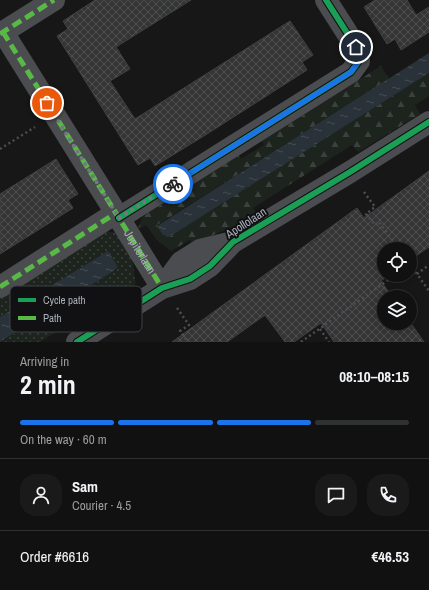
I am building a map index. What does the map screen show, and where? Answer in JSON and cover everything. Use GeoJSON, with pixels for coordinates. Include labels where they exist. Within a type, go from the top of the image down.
{"type":"FeatureCollection","features":[{"type":"Feature","properties":{"kind":"street","name":"Jupiterlaan"},"geometry":{"type":"LineString","coordinates":[[54,0],[1,33],[55,115],[162,288]]}},
{"type":"Feature","properties":{"kind":"street"},"geometry":{"type":"LineString","coordinates":[[0,287],[351,72],[359,61],[356,47],[326,0]]}},
{"type":"Feature","properties":{"kind":"street","name":"Apollolaan"},"geometry":{"type":"LineString","coordinates":[[142,301],[162,288],[190,279],[210,266],[233,242],[350,172],[429,122]]}},
{"type":"Feature","properties":{"kind":"street","name":"Apollolaan"},"geometry":{"type":"LineString","coordinates":[[78,342],[94,332]]}},
{"type":"Feature","properties":{"kind":"path"},"geometry":{"type":"LineString","coordinates":[[0,149],[55,115]]}},
{"type":"Feature","properties":{"kind":"path"},"geometry":{"type":"LineString","coordinates":[[350,172],[375,207],[366,214],[375,225],[380,222],[394,242]]}},
{"type":"Feature","properties":{"kind":"path"},"geometry":{"type":"LineString","coordinates":[[429,265],[417,274],[429,291]]}},
{"type":"Feature","properties":{"kind":"path"},"geometry":{"type":"LineString","coordinates":[[301,342],[385,282]]}},
{"type":"Feature","properties":{"kind":"path"},"geometry":{"type":"LineString","coordinates":[[176,307],[189,325],[180,331],[188,342]]}},
{"type":"Feature","properties":{"kind":"path"},"geometry":{"type":"LineString","coordinates":[[320,329],[329,342]]}},
{"type":"Feature","properties":{"kind":"green space"},"geometry":{"type":"Polygon","coordinates":[[[381,66],[389,79],[157,225],[163,235],[169,237],[429,73],[429,96],[415,105],[420,114],[358,152],[352,145],[253,208],[257,217],[215,234],[194,246],[190,240],[171,251],[156,239],[146,225],[139,229],[138,228],[143,216],[239,155],[241,159],[264,145],[262,141],[381,66]]]}},
{"type":"Feature","properties":{"kind":"green space"},"geometry":{"type":"Polygon","coordinates":[[[104,231],[116,233],[132,257],[136,283],[132,286],[90,286],[118,267],[108,251],[51,286],[17,286],[104,231]]]}},
{"type":"Feature","properties":{"kind":"green space"},"geometry":{"type":"Polygon","coordinates":[[[10,291],[10,311],[0,317],[0,297],[10,291]]]}},
{"type":"Feature","properties":{"kind":"green space"},"geometry":{"type":"Polygon","coordinates":[[[17,332],[56,332],[40,342],[1,342],[17,332]]]}},
{"type":"Feature","properties":{"kind":"water"},"geometry":{"type":"Polygon","coordinates":[[[429,53],[429,73],[169,237],[163,235],[157,226],[429,53]]]}},
{"type":"Feature","properties":{"kind":"water"},"geometry":{"type":"Polygon","coordinates":[[[108,251],[118,267],[90,286],[51,286],[108,251]]]}},
{"type":"Feature","properties":{"kind":"water"},"geometry":{"type":"Polygon","coordinates":[[[10,311],[10,332],[16,332],[0,342],[0,317],[10,311]]]}},
{"type":"Feature","properties":{"kind":"building"},"geometry":{"type":"Polygon","coordinates":[[[95,0],[191,0],[116,47],[130,69],[110,81],[135,119],[290,21],[313,55],[302,62],[307,70],[207,134],[155,166],[150,158],[138,165],[57,36],[68,29],[63,21],[95,0]]]}},
{"type":"Feature","properties":{"kind":"building"},"geometry":{"type":"Polygon","coordinates":[[[375,0],[407,0],[416,15],[429,7],[429,32],[401,50],[395,39],[387,44],[364,7],[375,0]]]}},
{"type":"Feature","properties":{"kind":"building"},"geometry":{"type":"Polygon","coordinates":[[[56,159],[78,194],[68,200],[73,208],[0,254],[0,194],[56,159]]]}},
{"type":"Feature","properties":{"kind":"building"},"geometry":{"type":"Polygon","coordinates":[[[429,171],[429,247],[417,255],[417,242],[377,242],[377,282],[382,282],[387,290],[377,290],[377,330],[416,330],[424,342],[334,342],[321,323],[294,342],[285,342],[265,315],[227,342],[172,342],[357,208],[364,218],[429,171]]]}},
{"type":"Feature","properties":{"kind":"marked path"},"geometry":{"type":"LineString","coordinates":[[0,34],[54,0]]}},
{"type":"Feature","properties":{"kind":"marked path"},"geometry":{"type":"LineString","coordinates":[[3,32],[162,288]]}},
{"type":"Feature","properties":{"kind":"marked path"},"geometry":{"type":"LineString","coordinates":[[0,287],[116,213]]}},
{"type":"Feature","properties":{"kind":"cycle path"},"geometry":{"type":"LineString","coordinates":[[119,218],[351,72],[359,61],[356,47],[326,0]]}},
{"type":"Feature","properties":{"kind":"cycle path"},"geometry":{"type":"LineString","coordinates":[[142,301],[162,288],[190,279],[210,266],[233,242],[350,172],[429,122]]}},
{"type":"Feature","properties":{"kind":"cycle path"},"geometry":{"type":"LineString","coordinates":[[77,342],[93,332]]}},
{"type":"Feature","properties":{"kind":"way so far"},"geometry":{"type":"LineString","coordinates":[[47,103],[119,218],[173,184]]}},
{"type":"Feature","properties":{"kind":"route"},"geometry":{"type":"LineString","coordinates":[[173,184],[351,72],[359,61],[356,47]]}}]}
